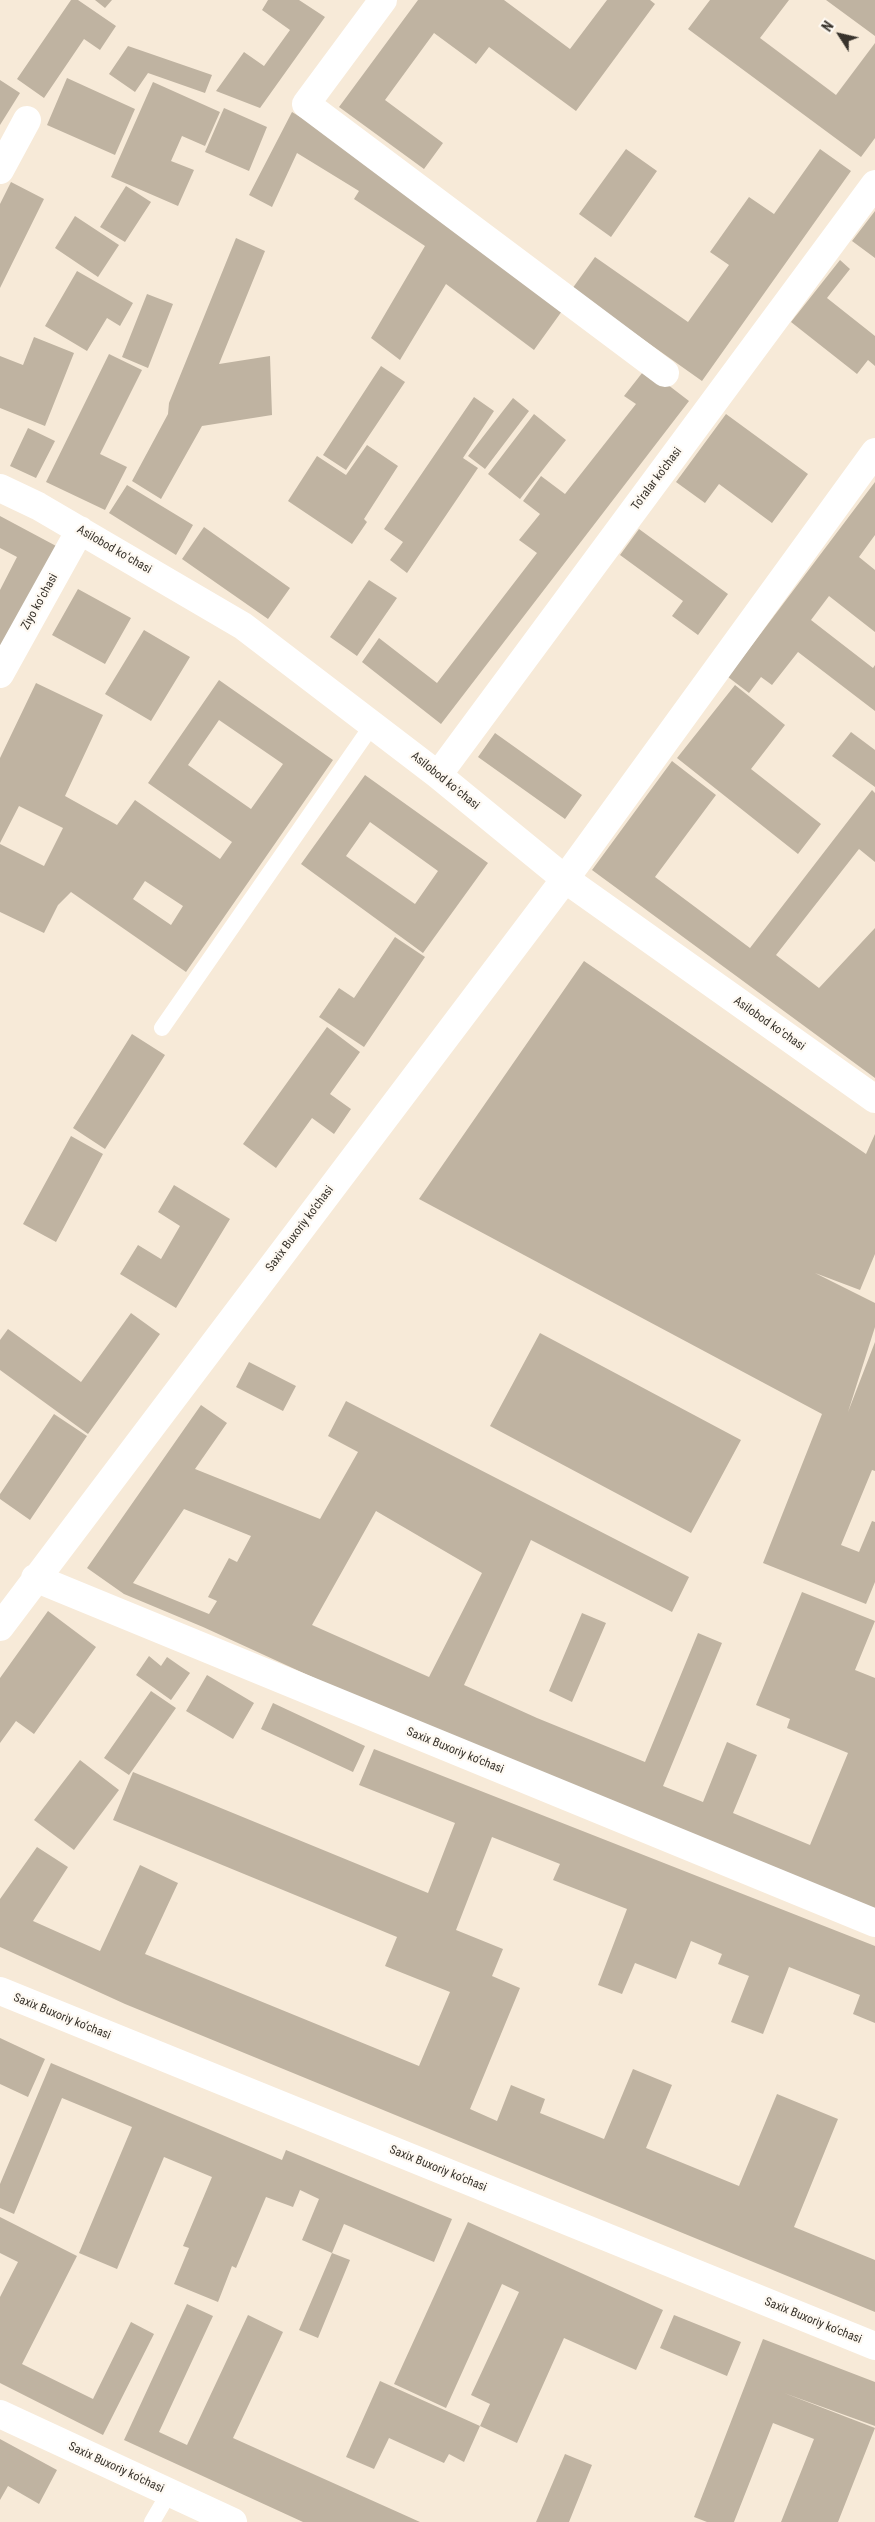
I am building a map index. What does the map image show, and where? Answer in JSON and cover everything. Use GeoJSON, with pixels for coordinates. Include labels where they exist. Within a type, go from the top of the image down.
{"type":"FeatureCollection","features":[{"type":"Feature","properties":{"kind":"street"},"geometry":{"type":"LineString","coordinates":[[383,0],[306,104],[665,373]]}},
{"type":"Feature","properties":{"kind":"street"},"geometry":{"type":"LineString","coordinates":[[0,170],[27,120]]}},
{"type":"Feature","properties":{"kind":"street","name":"To'ralar ko'chasi"},"geometry":{"type":"LineString","coordinates":[[438,774],[875,184]]}},
{"type":"Feature","properties":{"kind":"street","name":"Saxix Buxoriy ko‘chasi"},"geometry":{"type":"LineString","coordinates":[[0,1627],[35,1578],[565,879],[875,452]]}},
{"type":"Feature","properties":{"kind":"street","name":"Asilobod koʻchasi"},"geometry":{"type":"LineString","coordinates":[[0,488],[38,506],[243,626],[438,774],[565,879],[875,1099]]}},
{"type":"Feature","properties":{"kind":"street","name":"Ziyo koʻchasi"},"geometry":{"type":"LineString","coordinates":[[0,674],[80,530]]}},
{"type":"Feature","properties":{"kind":"street","name":"Saxix Buxoriy ko‘chasi"},"geometry":{"type":"LineString","coordinates":[[35,1578],[875,1923]]}},
{"type":"Feature","properties":{"kind":"street","name":"Saxix Buxoriy ko‘chasi"},"geometry":{"type":"LineString","coordinates":[[0,1991],[875,2346]]}},
{"type":"Feature","properties":{"kind":"street","name":"Saxix Buxoriy ko‘chasi"},"geometry":{"type":"LineString","coordinates":[[0,2414],[233,2522]]}},
{"type":"Feature","properties":{"kind":"lane"},"geometry":{"type":"LineString","coordinates":[[162,1028],[373,724]]}},
{"type":"Feature","properties":{"kind":"lane"},"geometry":{"type":"LineString","coordinates":[[152,2522],[169,2493]]}},
{"type":"Feature","properties":{"kind":"building"},"geometry":{"type":"Polygon","coordinates":[[[71,0],[78,0],[116,26],[100,50],[84,39],[44,98],[17,79],[71,0]]]}},
{"type":"Feature","properties":{"kind":"building"},"geometry":{"type":"Polygon","coordinates":[[[95,0],[112,0],[105,8],[95,0]]]}},
{"type":"Feature","properties":{"kind":"building"},"geometry":{"type":"Polygon","coordinates":[[[268,0],[299,0],[325,17],[260,108],[216,91],[244,52],[264,66],[290,30],[262,10],[268,0]]]}},
{"type":"Feature","properties":{"kind":"building"},"geometry":{"type":"Polygon","coordinates":[[[418,0],[504,0],[570,49],[607,0],[650,0],[655,4],[576,111],[489,47],[476,64],[434,33],[385,100],[443,143],[424,169],[339,107],[418,0]]]}},
{"type":"Feature","properties":{"kind":"building"},"geometry":{"type":"Polygon","coordinates":[[[710,0],[789,0],[760,38],[836,95],[875,43],[875,138],[861,157],[688,29],[710,0]]]}},
{"type":"Feature","properties":{"kind":"building"},"geometry":{"type":"Polygon","coordinates":[[[826,0],[875,0],[875,36],[826,0]]]}},
{"type":"Feature","properties":{"kind":"building"},"geometry":{"type":"Polygon","coordinates":[[[128,46],[212,75],[205,93],[148,73],[135,92],[109,74],[128,46]]]}},
{"type":"Feature","properties":{"kind":"building"},"geometry":{"type":"Polygon","coordinates":[[[67,78],[135,109],[115,155],[47,125],[67,78]]]}},
{"type":"Feature","properties":{"kind":"building"},"geometry":{"type":"Polygon","coordinates":[[[0,80],[20,93],[0,125],[0,80]]]}},
{"type":"Feature","properties":{"kind":"building"},"geometry":{"type":"Polygon","coordinates":[[[153,82],[220,112],[205,146],[182,136],[171,161],[194,170],[178,206],[111,177],[153,82]]]}},
{"type":"Feature","properties":{"kind":"building"},"geometry":{"type":"Polygon","coordinates":[[[224,108],[267,127],[249,171],[205,152],[224,108]]]}},
{"type":"Feature","properties":{"kind":"building"},"geometry":{"type":"Polygon","coordinates":[[[292,112],[377,163],[562,311],[534,350],[446,284],[400,360],[371,338],[425,246],[354,199],[359,191],[297,153],[272,207],[249,195],[292,112]]]}},
{"type":"Feature","properties":{"kind":"building"},"geometry":{"type":"Polygon","coordinates":[[[626,149],[657,171],[611,237],[579,214],[626,149]]]}},
{"type":"Feature","properties":{"kind":"building"},"geometry":{"type":"Polygon","coordinates":[[[820,149],[851,171],[702,381],[572,289],[595,257],[688,322],[729,265],[710,252],[749,197],[774,214],[820,149]]]}},
{"type":"Feature","properties":{"kind":"building"},"geometry":{"type":"Polygon","coordinates":[[[11,182],[44,199],[0,288],[0,204],[11,182]]]}},
{"type":"Feature","properties":{"kind":"building"},"geometry":{"type":"Polygon","coordinates":[[[126,186],[151,202],[125,242],[100,227],[126,186]]]}},
{"type":"Feature","properties":{"kind":"building"},"geometry":{"type":"Polygon","coordinates":[[[875,211],[875,258],[852,241],[875,211]]]}},
{"type":"Feature","properties":{"kind":"building"},"geometry":{"type":"Polygon","coordinates":[[[75,216],[119,245],[98,277],[55,248],[75,216]]]}},
{"type":"Feature","properties":{"kind":"building"},"geometry":{"type":"Polygon","coordinates":[[[236,238],[265,251],[219,364],[270,356],[272,415],[202,426],[161,499],[132,481],[168,414],[169,403],[236,238]]]}},
{"type":"Feature","properties":{"kind":"building"},"geometry":{"type":"Polygon","coordinates":[[[840,260],[850,269],[827,298],[875,336],[875,366],[868,360],[857,374],[791,322],[840,260]]]}},
{"type":"Feature","properties":{"kind":"building"},"geometry":{"type":"Polygon","coordinates":[[[77,271],[133,303],[120,326],[107,318],[87,351],[45,326],[77,271]]]}},
{"type":"Feature","properties":{"kind":"building"},"geometry":{"type":"Polygon","coordinates":[[[147,294],[173,304],[148,368],[122,357],[147,294]]]}},
{"type":"Feature","properties":{"kind":"building"},"geometry":{"type":"Polygon","coordinates":[[[34,337],[74,353],[45,426],[0,408],[0,356],[23,365],[34,337]]]}},
{"type":"Feature","properties":{"kind":"building"},"geometry":{"type":"Polygon","coordinates":[[[109,354],[142,370],[100,454],[127,467],[105,510],[46,482],[109,354]]]}},
{"type":"Feature","properties":{"kind":"building"},"geometry":{"type":"Polygon","coordinates":[[[381,366],[405,382],[346,470],[323,455],[381,366]]]}},
{"type":"Feature","properties":{"kind":"building"},"geometry":{"type":"Polygon","coordinates":[[[646,368],[689,401],[441,724],[362,662],[379,638],[437,683],[537,553],[519,540],[540,514],[523,501],[541,476],[565,494],[636,404],[624,396],[646,368]]]}},
{"type":"Feature","properties":{"kind":"building"},"geometry":{"type":"Polygon","coordinates":[[[474,397],[494,411],[463,458],[478,468],[407,573],[390,560],[403,542],[384,529],[474,397]]]}},
{"type":"Feature","properties":{"kind":"building"},"geometry":{"type":"Polygon","coordinates":[[[513,398],[529,411],[485,469],[468,456],[513,398]]]}},
{"type":"Feature","properties":{"kind":"building"},"geometry":{"type":"Polygon","coordinates":[[[534,414],[566,440],[520,499],[488,474],[534,414]]]}},
{"type":"Feature","properties":{"kind":"building"},"geometry":{"type":"Polygon","coordinates":[[[726,414],[808,474],[772,523],[719,484],[705,503],[676,482],[726,414]]]}},
{"type":"Feature","properties":{"kind":"building"},"geometry":{"type":"Polygon","coordinates":[[[28,428],[55,441],[36,478],[10,466],[28,428]]]}},
{"type":"Feature","properties":{"kind":"building"},"geometry":{"type":"Polygon","coordinates":[[[367,445],[398,466],[364,519],[367,522],[352,544],[288,501],[317,456],[346,475],[367,445]]]}},
{"type":"Feature","properties":{"kind":"building"},"geometry":{"type":"Polygon","coordinates":[[[875,482],[875,535],[859,557],[875,570],[875,632],[829,596],[811,620],[873,668],[875,665],[875,711],[798,652],[772,685],[761,677],[749,693],[728,677],[875,482]]]}},
{"type":"Feature","properties":{"kind":"building"},"geometry":{"type":"Polygon","coordinates":[[[127,485],[193,525],[176,555],[109,513],[127,485]]]}},
{"type":"Feature","properties":{"kind":"building"},"geometry":{"type":"Polygon","coordinates":[[[0,516],[58,547],[0,648],[0,590],[17,557],[0,548],[0,516]]]}},
{"type":"Feature","properties":{"kind":"building"},"geometry":{"type":"Polygon","coordinates":[[[204,527],[290,588],[268,619],[182,559],[204,527]]]}},
{"type":"Feature","properties":{"kind":"building"},"geometry":{"type":"Polygon","coordinates":[[[639,529],[728,594],[698,635],[672,616],[683,601],[620,555],[639,529]]]}},
{"type":"Feature","properties":{"kind":"building"},"geometry":{"type":"Polygon","coordinates":[[[369,580],[397,598],[357,656],[330,637],[369,580]]]}},
{"type":"Feature","properties":{"kind":"building"},"geometry":{"type":"Polygon","coordinates":[[[78,589],[131,618],[105,664],[52,635],[78,589]]]}},
{"type":"Feature","properties":{"kind":"building"},"geometry":{"type":"Polygon","coordinates":[[[144,630],[190,657],[151,721],[105,694],[144,630]]]}},
{"type":"Feature","properties":{"kind":"building"},"geometry":{"type":"Polygon","coordinates":[[[219,680],[333,760],[186,972],[71,892],[58,905],[44,933],[0,912],[0,844],[44,866],[63,828],[19,806],[0,843],[0,758],[36,683],[103,715],[65,796],[117,825],[135,800],[220,859],[232,842],[148,783],[219,680]],[[219,720],[188,765],[251,809],[283,764],[219,720]],[[145,881],[133,899],[171,925],[183,906],[145,881]]]}},
{"type":"Feature","properties":{"kind":"building"},"geometry":{"type":"Polygon","coordinates":[[[735,685],[785,725],[751,769],[821,824],[798,854],[677,758],[735,685]]]}},
{"type":"Feature","properties":{"kind":"building"},"geometry":{"type":"Polygon","coordinates":[[[851,732],[875,750],[875,787],[832,756],[851,732]]]}},
{"type":"Feature","properties":{"kind":"building"},"geometry":{"type":"Polygon","coordinates":[[[495,733],[582,795],[565,819],[478,757],[495,733]]]}},
{"type":"Feature","properties":{"kind":"building"},"geometry":{"type":"Polygon","coordinates":[[[672,761],[716,795],[655,877],[750,948],[872,790],[875,793],[875,862],[859,849],[776,955],[819,988],[875,928],[875,1078],[592,870],[672,761]]]}},
{"type":"Feature","properties":{"kind":"building"},"geometry":{"type":"Polygon","coordinates":[[[365,775],[488,863],[423,953],[301,864],[365,775]],[[370,822],[346,856],[415,904],[438,871],[370,822]]]}},
{"type":"Feature","properties":{"kind":"building"},"geometry":{"type":"Polygon","coordinates":[[[395,937],[425,957],[364,1047],[319,1017],[339,988],[354,998],[395,937]]]}},
{"type":"Feature","properties":{"kind":"building"},"geometry":{"type":"Polygon","coordinates":[[[584,961],[866,1154],[875,1134],[875,1254],[860,1290],[815,1273],[875,1303],[875,1327],[848,1412],[875,1342],[875,1471],[872,1470],[841,1545],[859,1552],[872,1521],[875,1522],[875,1582],[866,1604],[763,1563],[822,1414],[419,1199],[584,961]]]}},
{"type":"Feature","properties":{"kind":"building"},"geometry":{"type":"Polygon","coordinates":[[[327,1027],[360,1052],[330,1094],[351,1109],[334,1134],[312,1118],[276,1168],[243,1144],[327,1027]]]}},
{"type":"Feature","properties":{"kind":"building"},"geometry":{"type":"Polygon","coordinates":[[[132,1034],[165,1055],[105,1149],[73,1128],[132,1034]]]}},
{"type":"Feature","properties":{"kind":"building"},"geometry":{"type":"Polygon","coordinates":[[[71,1136],[103,1154],[56,1242],[23,1224],[71,1136]]]}},
{"type":"Feature","properties":{"kind":"building"},"geometry":{"type":"Polygon","coordinates":[[[174,1185],[230,1219],[176,1308],[120,1274],[138,1245],[161,1259],[180,1226],[158,1212],[174,1185]]]}},
{"type":"Feature","properties":{"kind":"building"},"geometry":{"type":"Polygon","coordinates":[[[131,1313],[160,1334],[88,1434],[0,1370],[0,1340],[8,1329],[81,1382],[131,1313]]]}},
{"type":"Feature","properties":{"kind":"building"},"geometry":{"type":"Polygon","coordinates":[[[540,1333],[741,1440],[691,1533],[490,1426],[540,1333]]]}},
{"type":"Feature","properties":{"kind":"building"},"geometry":{"type":"Polygon","coordinates":[[[249,1362],[296,1386],[283,1411],[236,1387],[249,1362]]]}},
{"type":"Feature","properties":{"kind":"building"},"geometry":{"type":"Polygon","coordinates":[[[346,1401],[689,1577],[672,1612],[531,1540],[464,1685],[537,1718],[645,1762],[698,1633],[722,1643],[663,1786],[703,1802],[727,1742],[757,1755],[733,1813],[810,1845],[848,1753],[787,1728],[790,1719],[756,1705],[802,1592],[875,1621],[855,1670],[875,1678],[875,1911],[406,1720],[203,1627],[124,1594],[87,1568],[201,1405],[227,1423],[195,1469],[320,1519],[358,1452],[328,1436],[346,1401]],[[184,1509],[133,1583],[209,1614],[217,1601],[208,1597],[229,1558],[237,1562],[251,1536],[184,1509]],[[376,1511],[312,1625],[429,1677],[482,1573],[376,1511]]]}},
{"type":"Feature","properties":{"kind":"building"},"geometry":{"type":"Polygon","coordinates":[[[54,1414],[87,1436],[30,1520],[0,1499],[0,1494],[54,1414]]]}},
{"type":"Feature","properties":{"kind":"building"},"geometry":{"type":"Polygon","coordinates":[[[48,1611],[96,1647],[34,1734],[16,1721],[0,1743],[0,1678],[48,1611]]]}},
{"type":"Feature","properties":{"kind":"building"},"geometry":{"type":"Polygon","coordinates":[[[582,1613],[606,1623],[572,1702],[549,1691],[582,1613]]]}},
{"type":"Feature","properties":{"kind":"building"},"geometry":{"type":"Polygon","coordinates":[[[149,1656],[161,1666],[167,1657],[190,1673],[171,1700],[136,1675],[149,1656]]]}},
{"type":"Feature","properties":{"kind":"building"},"geometry":{"type":"Polygon","coordinates":[[[207,1675],[254,1703],[233,1739],[186,1711],[207,1675]]]}},
{"type":"Feature","properties":{"kind":"building"},"geometry":{"type":"Polygon","coordinates":[[[151,1691],[176,1708],[129,1775],[104,1758],[151,1691]]]}},
{"type":"Feature","properties":{"kind":"building"},"geometry":{"type":"Polygon","coordinates":[[[273,1703],[365,1746],[353,1772],[261,1729],[273,1703]]]}},
{"type":"Feature","properties":{"kind":"building"},"geometry":{"type":"Polygon","coordinates":[[[374,1749],[875,1946],[875,2023],[853,2014],[860,1995],[789,1967],[763,2034],[731,2022],[749,1976],[718,1964],[722,1954],[691,1941],[676,1979],[635,1963],[622,1994],[598,1985],[627,1909],[553,1880],[560,1864],[492,1837],[456,1930],[503,1949],[492,1976],[520,1988],[470,2109],[497,2121],[511,2085],[545,2099],[540,2113],[604,2139],[633,2069],[672,2085],[646,2148],[739,2186],[777,2094],[838,2119],[794,2227],[875,2260],[875,2312],[125,2004],[0,1947],[0,1899],[37,1847],[68,1867],[33,1921],[100,1951],[140,1865],[178,1883],[145,1954],[419,2066],[450,1992],[385,1966],[397,1937],[113,1820],[133,1772],[428,1893],[455,1823],[359,1785],[374,1749]]]}},
{"type":"Feature","properties":{"kind":"building"},"geometry":{"type":"Polygon","coordinates":[[[80,1760],[119,1790],[74,1850],[34,1820],[80,1760]]]}},
{"type":"Feature","properties":{"kind":"building"},"geometry":{"type":"Polygon","coordinates":[[[0,2038],[45,2059],[28,2097],[0,2084],[0,2038]]]}},
{"type":"Feature","properties":{"kind":"building"},"geometry":{"type":"Polygon","coordinates":[[[51,2063],[282,2160],[286,2150],[452,2219],[434,2262],[344,2224],[332,2253],[302,2240],[319,2199],[300,2190],[293,2207],[266,2197],[236,2268],[232,2266],[218,2302],[174,2284],[189,2248],[183,2246],[212,2177],[164,2157],[117,2269],[79,2253],[132,2127],[62,2098],[14,2214],[0,2208],[0,2184],[51,2063]]]}},
{"type":"Feature","properties":{"kind":"building"},"geometry":{"type":"Polygon","coordinates":[[[0,2217],[77,2256],[22,2364],[93,2399],[131,2322],[154,2334],[103,2435],[0,2383],[0,2297],[18,2262],[0,2253],[0,2217]]]}},
{"type":"Feature","properties":{"kind":"building"},"geometry":{"type":"Polygon","coordinates":[[[468,2222],[663,2310],[636,2370],[564,2338],[517,2443],[480,2426],[490,2404],[471,2395],[519,2292],[502,2284],[446,2408],[394,2384],[468,2222]]]}},
{"type":"Feature","properties":{"kind":"building"},"geometry":{"type":"Polygon","coordinates":[[[332,2253],[350,2260],[318,2338],[299,2330],[332,2253]]]}},
{"type":"Feature","properties":{"kind":"building"},"geometry":{"type":"Polygon","coordinates":[[[187,2304],[213,2316],[159,2432],[187,2445],[248,2315],[283,2332],[233,2438],[420,2522],[303,2522],[124,2440],[187,2304]]]}},
{"type":"Feature","properties":{"kind":"building"},"geometry":{"type":"Polygon","coordinates":[[[674,2315],[741,2342],[727,2376],[660,2348],[674,2315]]]}},
{"type":"Feature","properties":{"kind":"building"},"geometry":{"type":"Polygon","coordinates":[[[763,2339],[875,2382],[875,2426],[784,2393],[875,2428],[838,2522],[781,2522],[814,2439],[773,2423],[734,2522],[707,2522],[694,2517],[763,2339]]]}},
{"type":"Feature","properties":{"kind":"building"},"geometry":{"type":"Polygon","coordinates":[[[380,2381],[480,2426],[464,2462],[449,2454],[444,2463],[389,2438],[374,2469],[346,2457],[380,2381]]]}},
{"type":"Feature","properties":{"kind":"building"},"geometry":{"type":"Polygon","coordinates":[[[0,2439],[57,2470],[39,2504],[8,2486],[0,2500],[0,2439]]]}},
{"type":"Feature","properties":{"kind":"building"},"geometry":{"type":"Polygon","coordinates":[[[565,2454],[592,2465],[569,2522],[536,2522],[565,2454]]]}}]}
